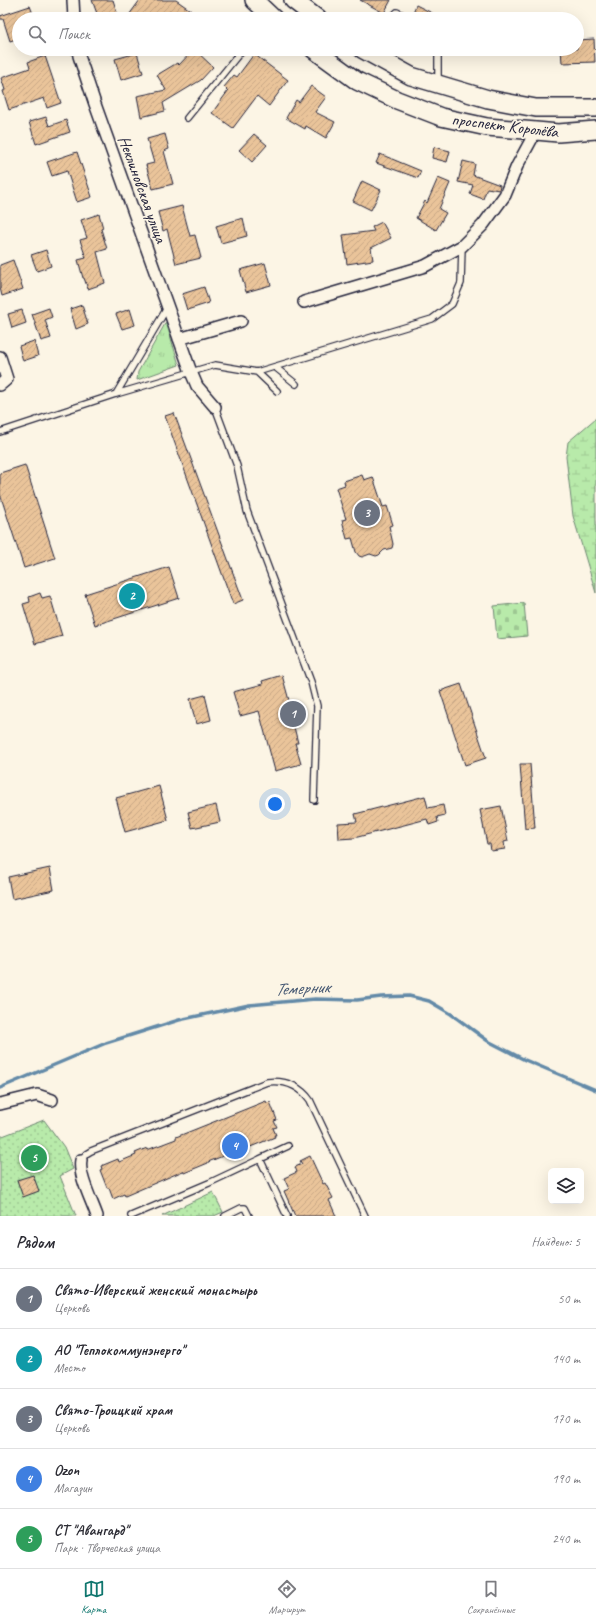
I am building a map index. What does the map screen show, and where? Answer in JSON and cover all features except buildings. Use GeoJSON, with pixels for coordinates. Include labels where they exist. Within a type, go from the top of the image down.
{"type":"FeatureCollection","features":[{"type":"Feature","properties":{"kind":"main road"},"geometry":{"type":"LineString","coordinates":[[254,0],[265,12]]}},
{"type":"Feature","properties":{"kind":"main road"},"geometry":{"type":"LineString","coordinates":[[293,0],[309,12]]}},
{"type":"Feature","properties":{"kind":"main road","name":"проспект Королёва"},"geometry":{"type":"LineString","coordinates":[[323,56],[357,81],[397,100],[441,118],[487,126],[558,133],[596,130]]}},
{"type":"Feature","properties":{"kind":"main road","name":"проспект Королёва"},"geometry":{"type":"LineString","coordinates":[[375,56],[411,76],[488,99],[536,108],[596,108]]}},
{"type":"Feature","properties":{"kind":"street"},"geometry":{"type":"LineString","coordinates":[[73,0],[74,12]]}},
{"type":"Feature","properties":{"kind":"street","name":"Неклиновская улица"},"geometry":{"type":"LineString","coordinates":[[79,56],[191,372],[197,386],[215,407]]}},
{"type":"Feature","properties":{"kind":"street"},"geometry":{"type":"LineString","coordinates":[[304,302],[424,266],[462,246],[483,225],[504,195],[517,166],[536,131]]}},
{"type":"Feature","properties":{"kind":"street"},"geometry":{"type":"LineString","coordinates":[[179,339],[241,321]]}},
{"type":"Feature","properties":{"kind":"street"},"geometry":{"type":"LineString","coordinates":[[0,357],[4,382]]}},
{"type":"Feature","properties":{"kind":"street"},"geometry":{"type":"LineString","coordinates":[[0,1104],[37,1095],[52,1100]]}},
{"type":"Feature","properties":{"kind":"street"},"geometry":{"type":"LineString","coordinates":[[81,1160],[80,1166],[82,1175],[97,1216]]}},
{"type":"Feature","properties":{"kind":"lane"},"geometry":{"type":"LineString","coordinates":[[187,118],[237,56]]}},
{"type":"Feature","properties":{"kind":"lane"},"geometry":{"type":"LineString","coordinates":[[438,56],[438,85]]}},
{"type":"Feature","properties":{"kind":"lane"},"geometry":{"type":"LineString","coordinates":[[0,432],[116,394],[215,365],[257,372],[432,319],[452,304],[461,283],[462,246]]}},
{"type":"Feature","properties":{"kind":"lane"},"geometry":{"type":"LineString","coordinates":[[116,394],[168,307]]}},
{"type":"Feature","properties":{"kind":"lane"},"geometry":{"type":"LineString","coordinates":[[275,367],[296,384]]}},
{"type":"Feature","properties":{"kind":"lane"},"geometry":{"type":"LineString","coordinates":[[257,372],[277,391]]}},
{"type":"Feature","properties":{"kind":"lane"},"geometry":{"type":"LineString","coordinates":[[215,407],[237,466],[247,511],[310,682],[317,706],[314,800]]}},
{"type":"Feature","properties":{"kind":"lane"},"geometry":{"type":"LineString","coordinates":[[81,1160],[91,1151],[267,1082],[283,1081],[296,1086],[310,1100],[365,1216]]}},
{"type":"Feature","properties":{"kind":"lane"},"geometry":{"type":"LineString","coordinates":[[130,1216],[140,1214],[288,1146]]}},
{"type":"Feature","properties":{"kind":"lane"},"geometry":{"type":"LineString","coordinates":[[260,1159],[287,1216]]}},
{"type":"Feature","properties":{"kind":"lane"},"geometry":{"type":"LineString","coordinates":[[225,1216],[241,1208],[245,1208],[249,1216]]}},
{"type":"Feature","properties":{"kind":"green space"},"geometry":{"type":"Polygon","coordinates":[[[166,322],[179,365],[137,380],[138,372],[166,322]]]}},
{"type":"Feature","properties":{"kind":"green space"},"geometry":{"type":"Polygon","coordinates":[[[596,418],[596,593],[573,516],[566,457],[568,442],[596,418]]]}},
{"type":"Feature","properties":{"kind":"green space"},"geometry":{"type":"Polygon","coordinates":[[[524,603],[527,636],[497,639],[494,606],[524,603]]]}},
{"type":"Feature","properties":{"kind":"green space"},"geometry":{"type":"Polygon","coordinates":[[[44,1120],[64,1147],[73,1169],[60,1176],[76,1216],[0,1216],[0,1137],[44,1120]]]}},
{"type":"Feature","properties":{"kind":"green space"},"geometry":{"type":"Polygon","coordinates":[[[213,1192],[223,1212],[214,1216],[162,1216],[213,1192]]]}},
{"type":"Feature","properties":{"kind":"waterway","name":"Темерник"},"geometry":{"type":"LineString","coordinates":[[0,1088],[106,1043],[179,1020],[249,1005],[315,999],[357,1000],[409,996],[429,1001],[451,1014],[488,1041],[525,1060],[596,1090]]}},
{"type":"Feature","properties":{"kind":"place","name":"Свято-Троицкий храм"},"geometry":{"type":"Point","coordinates":[367,513]}},
{"type":"Feature","properties":{"kind":"place","name":"АО \"Теплокоммунэнерго\""},"geometry":{"type":"Point","coordinates":[132,596]}},
{"type":"Feature","properties":{"kind":"place","name":"Свято-Иверский женский монастырь"},"geometry":{"type":"Point","coordinates":[293,714]}},
{"type":"Feature","properties":{"kind":"place","name":"Ozon"},"geometry":{"type":"Point","coordinates":[235,1146]}},
{"type":"Feature","properties":{"kind":"place","name":"СТ \"Авангард\""},"geometry":{"type":"Point","coordinates":[34,1158]}}]}
